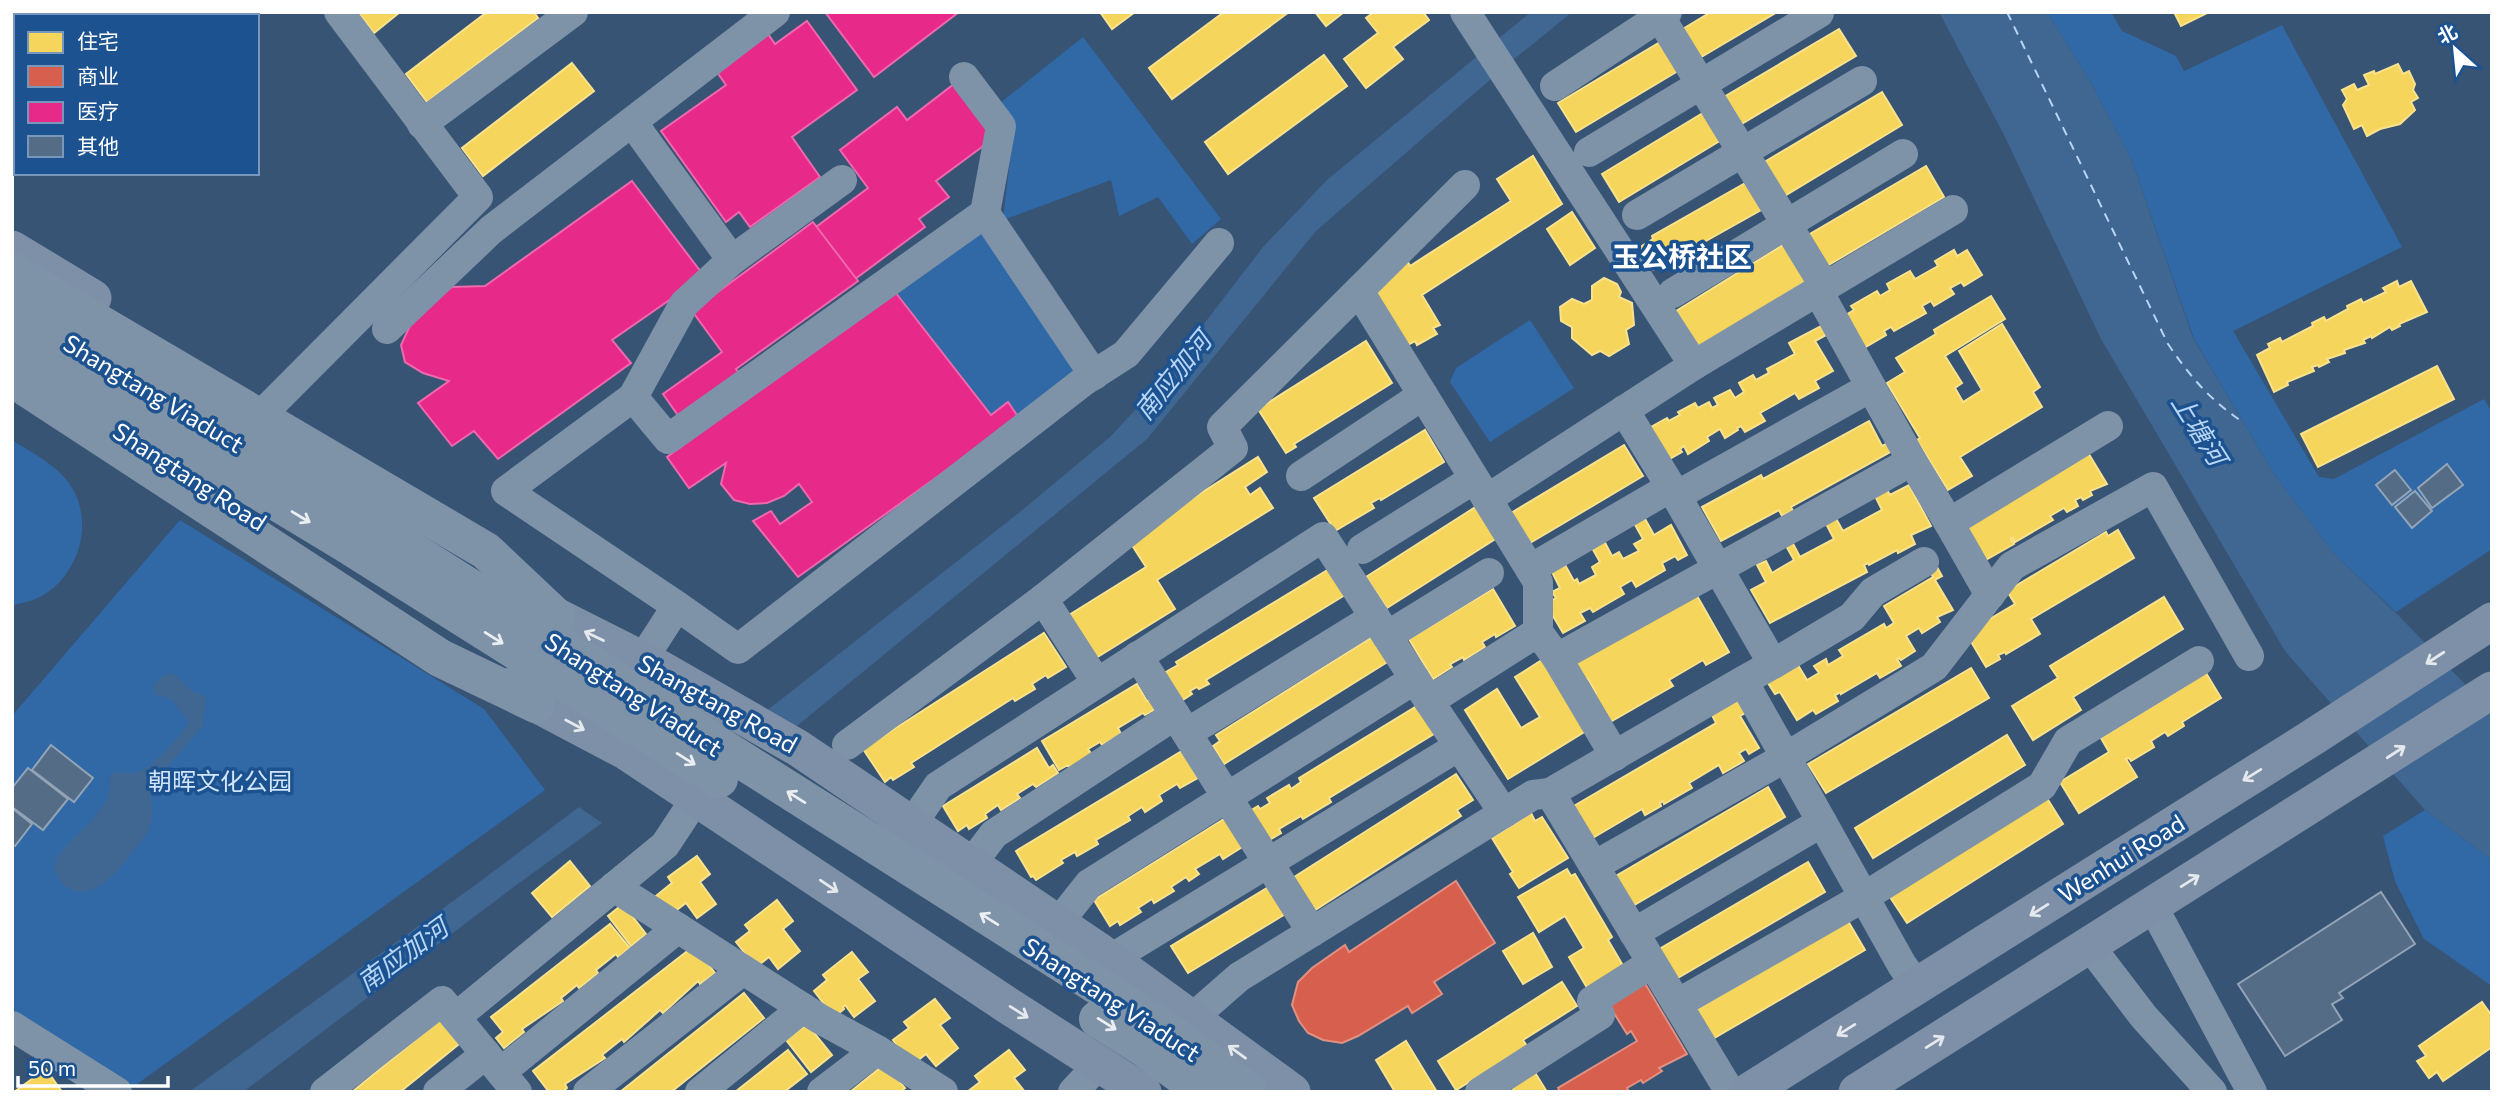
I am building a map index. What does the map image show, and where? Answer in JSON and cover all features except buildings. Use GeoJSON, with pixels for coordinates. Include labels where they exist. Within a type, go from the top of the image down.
{"type":"FeatureCollection","features":[{"type":"Feature","properties":{"kind":"highway"},"geometry":{"type":"LineString","coordinates":[[12,272],[486,551],[556,617]]}},
{"type":"Feature","properties":{"kind":"highway","name":"Shangtang Viaduct"},"geometry":{"type":"LineString","coordinates":[[12,306],[368,523],[914,872],[1161,1026],[1250,1092]]}},
{"type":"Feature","properties":{"kind":"highway","name":"Shangtang Viaduct"},"geometry":{"type":"LineString","coordinates":[[12,342],[345,543],[887,884],[1144,1048],[1204,1092]]}},
{"type":"Feature","properties":{"kind":"highway"},"geometry":{"type":"LineString","coordinates":[[12,379],[440,657],[536,704]]}},
{"type":"Feature","properties":{"kind":"main road"},"geometry":{"type":"LineString","coordinates":[[12,249],[529,569],[556,617]]}},
{"type":"Feature","properties":{"kind":"main road","name":"Shangtang Road"},"geometry":{"type":"LineString","coordinates":[[12,286],[259,435],[490,580],[642,660],[798,748],[1058,923],[1292,1092]]}},
{"type":"Feature","properties":{"kind":"main road","name":"Shangtang Road"},"geometry":{"type":"LineString","coordinates":[[12,362],[425,626],[536,704],[627,752],[1007,1005],[1143,1092]]}},
{"type":"Feature","properties":{"kind":"main road"},"geometry":{"type":"LineString","coordinates":[[12,393],[483,698],[536,704]]}},
{"type":"Feature","properties":{"kind":"main road","name":"Wenhui Road"},"geometry":{"type":"LineString","coordinates":[[1748,1092],[2310,739],[2492,621]]}},
{"type":"Feature","properties":{"kind":"main road"},"geometry":{"type":"LineString","coordinates":[[1880,1086],[2089,945],[2492,690]]}},
{"type":"Feature","properties":{"kind":"street"},"geometry":{"type":"LineString","coordinates":[[269,407],[478,197],[339,12]]}},
{"type":"Feature","properties":{"kind":"street"},"geometry":{"type":"LineString","coordinates":[[422,124],[573,12]]}},
{"type":"Feature","properties":{"kind":"street"},"geometry":{"type":"LineString","coordinates":[[387,329],[491,230],[775,12]]}},
{"type":"Feature","properties":{"kind":"street"},"geometry":{"type":"LineString","coordinates":[[1589,152],[1819,13]]}},
{"type":"Feature","properties":{"kind":"street"},"geometry":{"type":"LineString","coordinates":[[1555,86],[1664,15],[1701,84],[1787,224],[1871,387],[1990,595]]}},
{"type":"Feature","properties":{"kind":"street"},"geometry":{"type":"LineString","coordinates":[[1468,17],[1694,365]]}},
{"type":"Feature","properties":{"kind":"street"},"geometry":{"type":"LineString","coordinates":[[633,397],[668,439],[985,213],[1001,126],[964,77]]}},
{"type":"Feature","properties":{"kind":"street"},"geometry":{"type":"LineString","coordinates":[[1637,215],[1862,81]]}},
{"type":"Feature","properties":{"kind":"street"},"geometry":{"type":"LineString","coordinates":[[632,122],[732,260]]}},
{"type":"Feature","properties":{"kind":"street"},"geometry":{"type":"LineString","coordinates":[[1673,293],[1903,154]]}},
{"type":"Feature","properties":{"kind":"street"},"geometry":{"type":"LineString","coordinates":[[842,180],[732,260],[684,304],[633,397],[506,491],[738,649],[1094,375],[1126,354],[1219,243]]}},
{"type":"Feature","properties":{"kind":"street"},"geometry":{"type":"LineString","coordinates":[[847,745],[1043,598],[1233,448],[1222,427],[1465,185]]}},
{"type":"Feature","properties":{"kind":"street"},"geometry":{"type":"LineString","coordinates":[[1362,550],[1624,410],[1953,210]]}},
{"type":"Feature","properties":{"kind":"street"},"geometry":{"type":"LineString","coordinates":[[985,213],[1094,375]]}},
{"type":"Feature","properties":{"kind":"street"},"geometry":{"type":"LineString","coordinates":[[1359,291],[1538,582],[1538,632],[1557,658],[1615,756]]}},
{"type":"Feature","properties":{"kind":"street"},"geometry":{"type":"LineString","coordinates":[[1530,569],[1871,387]]}},
{"type":"Feature","properties":{"kind":"street"},"geometry":{"type":"LineString","coordinates":[[1301,476],[1423,395]]}},
{"type":"Feature","properties":{"kind":"street"},"geometry":{"type":"LineString","coordinates":[[1624,410],[1674,491],[1773,664]]}},
{"type":"Feature","properties":{"kind":"street"},"geometry":{"type":"LineString","coordinates":[[1949,523],[2108,426]]}},
{"type":"Feature","properties":{"kind":"street"},"geometry":{"type":"LineString","coordinates":[[1557,658],[1912,461]]}},
{"type":"Feature","properties":{"kind":"street"},"geometry":{"type":"LineString","coordinates":[[1594,866],[1786,757],[1934,667],[2012,566],[2153,487],[2249,656]]}},
{"type":"Feature","properties":{"kind":"street"},"geometry":{"type":"LineString","coordinates":[[912,824],[938,786],[1323,537],[1504,813]]}},
{"type":"Feature","properties":{"kind":"street"},"geometry":{"type":"LineString","coordinates":[[1191,1019],[1239,977],[1533,795],[1550,793],[1853,617],[1873,592],[1924,562]]}},
{"type":"Feature","properties":{"kind":"street"},"geometry":{"type":"LineString","coordinates":[[971,864],[994,834],[1181,724],[1489,573]]}},
{"type":"Feature","properties":{"kind":"street"},"geometry":{"type":"LineString","coordinates":[[1043,598],[1097,683]]}},
{"type":"Feature","properties":{"kind":"street"},"geometry":{"type":"LineString","coordinates":[[642,660],[677,606]]}},
{"type":"Feature","properties":{"kind":"street"},"geometry":{"type":"LineString","coordinates":[[1058,923],[1089,884],[1227,798],[1422,690],[1538,632]]}},
{"type":"Feature","properties":{"kind":"street"},"geometry":{"type":"LineString","coordinates":[[1138,656],[1312,932]]}},
{"type":"Feature","properties":{"kind":"street"},"geometry":{"type":"LineString","coordinates":[[1677,1004],[1864,897],[2042,786],[2068,741],[2199,661]]}},
{"type":"Feature","properties":{"kind":"street"},"geometry":{"type":"LineString","coordinates":[[1743,681],[1902,965],[1917,986]]}},
{"type":"Feature","properties":{"kind":"street"},"geometry":{"type":"LineString","coordinates":[[1109,960],[1460,746]]}},
{"type":"Feature","properties":{"kind":"street"},"geometry":{"type":"LineString","coordinates":[[1550,793],[1730,1092]]}},
{"type":"Feature","properties":{"kind":"street"},"geometry":{"type":"LineString","coordinates":[[456,1017],[665,845],[696,798]]}},
{"type":"Feature","properties":{"kind":"street"},"geometry":{"type":"LineString","coordinates":[[1634,933],[1822,822]]}},
{"type":"Feature","properties":{"kind":"street"},"geometry":{"type":"LineString","coordinates":[[614,887],[803,1008],[877,1050],[941,1091]]}},
{"type":"Feature","properties":{"kind":"street"},"geometry":{"type":"LineString","coordinates":[[2152,905],[2252,1092]]}},
{"type":"Feature","properties":{"kind":"street"},"geometry":{"type":"LineString","coordinates":[[439,1092],[501,1073],[678,929]]}},
{"type":"Feature","properties":{"kind":"street"},"geometry":{"type":"LineString","coordinates":[[2089,945],[2144,1017],[2212,1092]]}},
{"type":"Feature","properties":{"kind":"street"},"geometry":{"type":"LineString","coordinates":[[1480,1092],[1600,1015],[1592,1001],[1652,963]]}},
{"type":"Feature","properties":{"kind":"street"},"geometry":{"type":"LineString","coordinates":[[589,1092],[743,970]]}},
{"type":"Feature","properties":{"kind":"street"},"geometry":{"type":"LineString","coordinates":[[325,1092],[443,1001],[501,1073]]}},
{"type":"Feature","properties":{"kind":"street"},"geometry":{"type":"LineString","coordinates":[[700,1092],[803,1008]]}},
{"type":"Feature","properties":{"kind":"street"},"geometry":{"type":"LineString","coordinates":[[17,1035],[117,1092]]}},
{"type":"Feature","properties":{"kind":"street"},"geometry":{"type":"LineString","coordinates":[[822,1092],[877,1050]]}},
{"type":"Feature","properties":{"kind":"street"},"geometry":{"type":"LineString","coordinates":[[1073,1092],[1100,1063]]}},
{"type":"Feature","properties":{"kind":"green space"},"geometry":{"type":"Polygon","coordinates":[[[2047,12],[2111,12],[2122,31],[2176,56],[2184,71],[2282,25],[2402,247],[2233,331],[2319,477],[2334,479],[2484,399],[2492,413],[2492,549],[2396,612],[2334,554],[2274,474],[2194,339],[2132,161],[2091,83],[2047,12]]]}},
{"type":"Feature","properties":{"kind":"green space"},"geometry":{"type":"Polygon","coordinates":[[[1083,37],[1221,219],[1192,244],[1158,197],[1119,216],[1111,180],[1003,220],[1014,125],[999,104],[1083,37]]]}},
{"type":"Feature","properties":{"kind":"green space"},"geometry":{"type":"Polygon","coordinates":[[[980,228],[1079,370],[1019,418],[991,415],[892,288],[980,228]]]}},
{"type":"Feature","properties":{"kind":"green space"},"geometry":{"type":"Polygon","coordinates":[[[1530,320],[1574,388],[1490,442],[1450,382],[1456,368],[1530,320]]]}},
{"type":"Feature","properties":{"kind":"green space"},"geometry":{"type":"Polygon","coordinates":[[[12,440],[50,464],[69,483],[77,498],[82,530],[79,546],[65,576],[54,588],[40,597],[14,605],[12,440]]]}},
{"type":"Feature","properties":{"kind":"green space","name":"朝晖文化公园"},"geometry":{"type":"Polygon","coordinates":[[[180,520],[484,709],[545,790],[133,1087],[12,1009],[12,716],[180,520]]]}},
{"type":"Feature","properties":{"kind":"green space"},"geometry":{"type":"Polygon","coordinates":[[[2425,810],[2492,860],[2492,986],[2424,939],[2395,881],[2383,836],[2425,810]]]}},
{"type":"Feature","properties":{"kind":"water","name":"南应加河"},"geometry":{"type":"Polygon","coordinates":[[[1531,12],[1572,12],[1316,231],[1147,439],[792,730],[765,712],[1020,512],[1110,437],[1150,394],[1263,247],[1327,180],[1531,12]]]}},
{"type":"Feature","properties":{"kind":"water","name":"上塘河"},"geometry":{"type":"Polygon","coordinates":[[[1939,12],[2047,12],[2091,83],[2132,161],[2193,338],[2274,474],[2334,554],[2396,613],[2492,712],[2492,860],[2425,810],[2285,651],[2101,339],[2004,135],[1939,12]]]}},
{"type":"Feature","properties":{"kind":"water"},"geometry":{"type":"Polygon","coordinates":[[[174,673],[192,691],[206,697],[203,726],[150,787],[150,825],[130,855],[105,882],[85,891],[74,891],[57,877],[57,860],[65,847],[104,804],[109,793],[112,772],[142,771],[157,760],[189,722],[171,699],[154,694],[154,684],[164,675],[174,673]]]}},
{"type":"Feature","properties":{"kind":"water","name":"南应加河"},"geometry":{"type":"Polygon","coordinates":[[[579,807],[602,823],[243,1092],[189,1092],[478,883],[579,807]]]}},
{"type":"Feature","properties":{"kind":"ferry route"},"geometry":{"type":"LineString","coordinates":[[2007,12],[2168,344],[2202,388],[2244,423]]}},
{"type":"Feature","properties":{"kind":"district","name":"玉公桥社区"},"geometry":{"type":"Point","coordinates":[1682,256]}}]}
